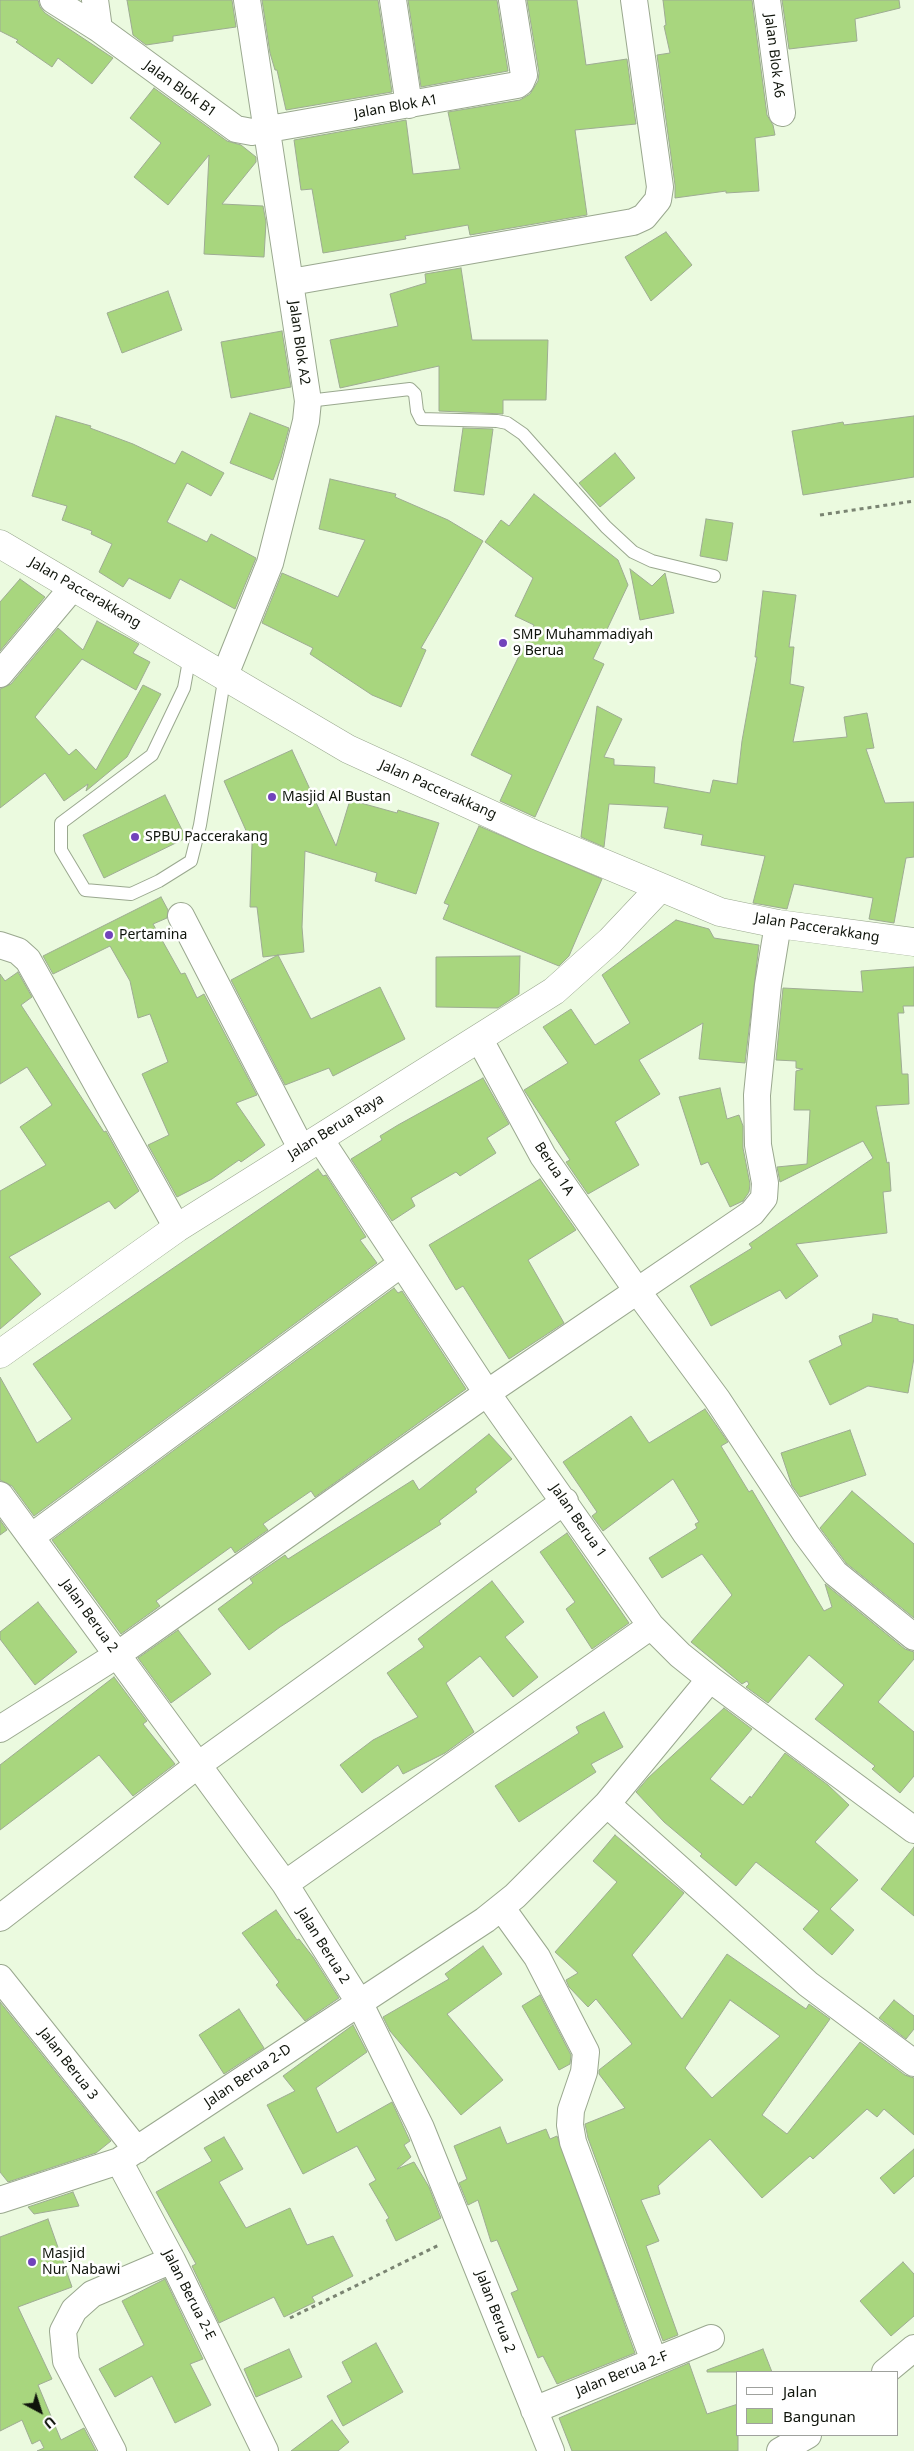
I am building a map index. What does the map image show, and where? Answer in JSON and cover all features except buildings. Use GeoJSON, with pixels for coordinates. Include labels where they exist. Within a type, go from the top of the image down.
{"type":"FeatureCollection","features":[{"type":"Feature","properties":{"kind":"main road","name":"Jalan Paccerakkang"},"geometry":{"type":"LineString","coordinates":[[0,544],[348,749],[660,888],[720,912],[778,924],[914,942]]}},
{"type":"Feature","properties":{"kind":"main road","name":"Jalan Berua Raya"},"geometry":{"type":"LineString","coordinates":[[0,1354],[177,1228],[389,1094],[480,1040],[554,991],[610,941],[660,888]]}},
{"type":"Feature","properties":{"kind":"street","name":"Jalan Blok B1"},"geometry":{"type":"LineString","coordinates":[[53,0],[99,29],[236,129],[252,132],[266,128]]}},
{"type":"Feature","properties":{"kind":"street"},"geometry":{"type":"LineString","coordinates":[[95,0],[99,29]]}},
{"type":"Feature","properties":{"kind":"street","name":"Jalan Blok A2"},"geometry":{"type":"LineString","coordinates":[[225,675],[270,563],[306,421],[308,401],[247,0]]}},
{"type":"Feature","properties":{"kind":"street"},"geometry":{"type":"LineString","coordinates":[[393,0],[410,105]]}},
{"type":"Feature","properties":{"kind":"street","name":"Jalan Blok A1"},"geometry":{"type":"LineString","coordinates":[[266,128],[410,105],[517,85],[524,79],[512,0]]}},
{"type":"Feature","properties":{"kind":"street"},"geometry":{"type":"LineString","coordinates":[[291,282],[633,222],[644,217],[658,200],[660,187],[634,0]]}},
{"type":"Feature","properties":{"kind":"street","name":"Jalan Blok A6"},"geometry":{"type":"LineString","coordinates":[[767,0],[782,112]]}},
{"type":"Feature","properties":{"kind":"street"},"geometry":{"type":"LineString","coordinates":[[0,674],[73,587]]}},
{"type":"Feature","properties":{"kind":"street","name":"Jalan Berua 1"},"geometry":{"type":"LineString","coordinates":[[180,916],[311,1144],[401,1264],[487,1393],[565,1501],[651,1626],[680,1655],[710,1679],[914,1830]]}},
{"type":"Feature","properties":{"kind":"street"},"geometry":{"type":"LineString","coordinates":[[0,1729],[117,1655],[487,1393],[752,1214],[764,1198],[765,1183],[758,1145],[758,1095],[768,984],[778,924]]}},
{"type":"Feature","properties":{"kind":"street"},"geometry":{"type":"LineString","coordinates":[[0,945],[18,951],[28,960],[177,1228]]}},
{"type":"Feature","properties":{"kind":"street","name":"Berua 1A"},"geometry":{"type":"LineString","coordinates":[[480,1040],[543,1156],[638,1292],[717,1400],[806,1534],[835,1573],[914,1637]]}},
{"type":"Feature","properties":{"kind":"street"},"geometry":{"type":"LineString","coordinates":[[31,1537],[401,1264]]}},
{"type":"Feature","properties":{"kind":"street","name":"Jalan Berua 2"},"geometry":{"type":"LineString","coordinates":[[0,1495],[285,1884],[359,2002],[421,2128],[551,2451]]}},
{"type":"Feature","properties":{"kind":"street"},"geometry":{"type":"LineString","coordinates":[[0,1918],[198,1765],[565,1501]]}},
{"type":"Feature","properties":{"kind":"street"},"geometry":{"type":"LineString","coordinates":[[285,1884],[651,1626]]}},
{"type":"Feature","properties":{"kind":"street","name":"Jalan Berua 2-D"},"geometry":{"type":"LineString","coordinates":[[0,2200],[128,2156],[485,1920],[561,1852],[607,1804],[710,1679]]}},
{"type":"Feature","properties":{"kind":"street"},"geometry":{"type":"LineString","coordinates":[[607,1804],[808,1984],[914,2063]]}},
{"type":"Feature","properties":{"kind":"street"},"geometry":{"type":"LineString","coordinates":[[501,1907],[537,1957],[586,2052],[584,2072],[571,2110],[570,2125],[573,2142],[654,2361]]}},
{"type":"Feature","properties":{"kind":"street","name":"Jalan Berua 3"},"geometry":{"type":"LineString","coordinates":[[0,1978],[128,2156]]}},
{"type":"Feature","properties":{"kind":"street","name":"Jalan Berua 2-E"},"geometry":{"type":"LineString","coordinates":[[128,2156],[172,2260],[265,2451]]}},
{"type":"Feature","properties":{"kind":"street"},"geometry":{"type":"LineString","coordinates":[[113,2451],[66,2361],[63,2331],[74,2310],[92,2294],[172,2260]]}},
{"type":"Feature","properties":{"kind":"street","name":"Jalan Berua 2-F"},"geometry":{"type":"LineString","coordinates":[[534,2410],[710,2338]]}},
{"type":"Feature","properties":{"kind":"street"},"geometry":{"type":"LineString","coordinates":[[886,2371],[914,2348]]}},
{"type":"Feature","properties":{"kind":"street"},"geometry":{"type":"LineString","coordinates":[[780,2451],[806,2436]]}},
{"type":"Feature","properties":{"kind":"lane"},"geometry":{"type":"LineString","coordinates":[[308,401],[410,389],[415,394],[417,411],[422,419],[480,420],[507,424],[523,434],[606,527],[633,552],[652,561],[714,576]]}},
{"type":"Feature","properties":{"kind":"lane"},"geometry":{"type":"LineString","coordinates":[[190,655],[184,688],[152,755],[61,823],[61,850],[85,890],[131,894],[159,881],[191,861],[200,825],[225,675]]}},
{"type":"Feature","properties":{"kind":"path"},"geometry":{"type":"LineString","coordinates":[[820,515],[914,501]]}},
{"type":"Feature","properties":{"kind":"path"},"geometry":{"type":"LineString","coordinates":[[290,2318],[464,2233]]}},
{"type":"Feature","properties":{"kind":"place","name":"SMP Muhammadiyah 9 Berua"},"geometry":{"type":"Point","coordinates":[503,643]}},
{"type":"Feature","properties":{"kind":"place","name":"Masjid Al Bustan"},"geometry":{"type":"Point","coordinates":[272,797]}},
{"type":"Feature","properties":{"kind":"place","name":"SPBU Paccerakang"},"geometry":{"type":"Point","coordinates":[135,837]}},
{"type":"Feature","properties":{"kind":"place","name":"Pertamina"},"geometry":{"type":"Point","coordinates":[109,935]}},
{"type":"Feature","properties":{"kind":"place","name":"Masjid Nur Nabawi"},"geometry":{"type":"Point","coordinates":[32,2262]}}]}
